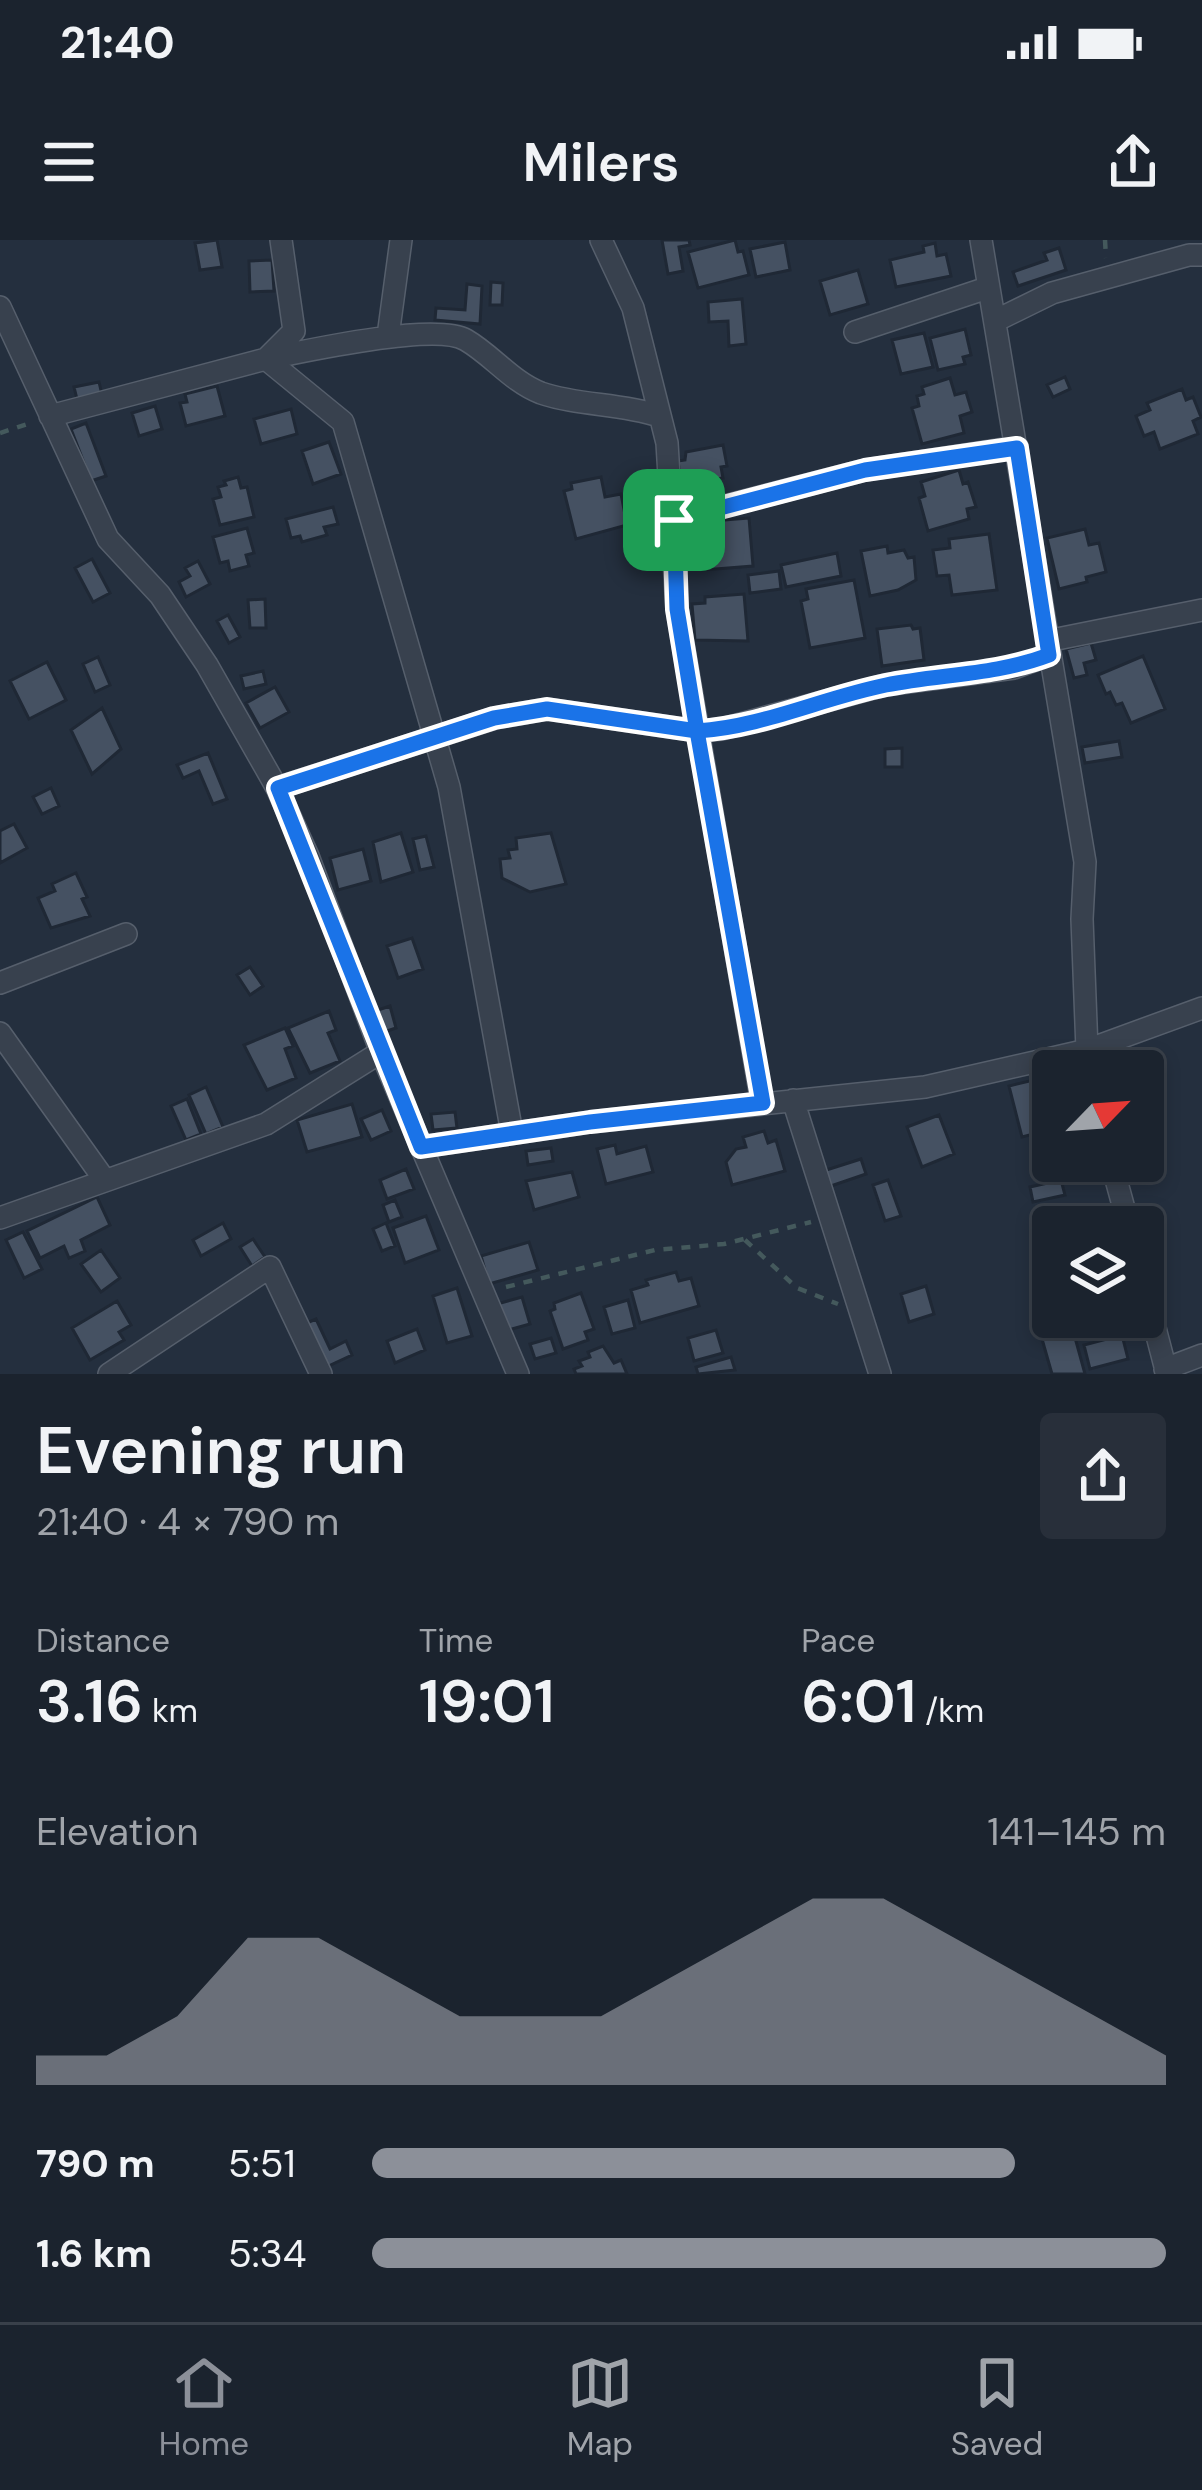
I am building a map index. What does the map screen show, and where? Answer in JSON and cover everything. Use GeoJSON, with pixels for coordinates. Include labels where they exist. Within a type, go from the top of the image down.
{"type":"FeatureCollection","features":[{"type":"Feature","properties":{"kind":"street"},"geometry":{"type":"LineString","coordinates":[[266,359],[293,332],[281,240]]}},
{"type":"Feature","properties":{"kind":"street"},"geometry":{"type":"LineString","coordinates":[[388,336],[401,240]]}},
{"type":"Feature","properties":{"kind":"street"},"geometry":{"type":"LineString","coordinates":[[601,240],[633,308],[667,443],[677,609],[763,1103]]}},
{"type":"Feature","properties":{"kind":"street"},"geometry":{"type":"LineString","coordinates":[[981,240],[1085,862],[1082,919],[1089,1050]]}},
{"type":"Feature","properties":{"kind":"street"},"geometry":{"type":"LineString","coordinates":[[995,321],[1052,293],[1202,255]]}},
{"type":"Feature","properties":{"kind":"street"},"geometry":{"type":"LineString","coordinates":[[855,332],[987,288]]}},
{"type":"Feature","properties":{"kind":"street"},"geometry":{"type":"LineString","coordinates":[[3,322],[108,538],[160,595],[196,647],[278,788],[381,1052],[518,1374]]}},
{"type":"Feature","properties":{"kind":"street"},"geometry":{"type":"LineString","coordinates":[[50,416],[266,359],[388,336],[463,337],[539,392],[626,405],[658,416]]}},
{"type":"Feature","properties":{"kind":"street"},"geometry":{"type":"LineString","coordinates":[[266,359],[343,422],[449,787],[512,1133]]}},
{"type":"Feature","properties":{"kind":"street"},"geometry":{"type":"LineString","coordinates":[[674,520],[865,470],[1017,448]]}},
{"type":"Feature","properties":{"kind":"street"},"geometry":{"type":"LineString","coordinates":[[278,788],[494,718],[547,709],[697,731],[753,722],[885,685],[1014,668],[1048,648],[1202,610]]}},
{"type":"Feature","properties":{"kind":"street"},"geometry":{"type":"LineString","coordinates":[[0,982],[126,934]]}},
{"type":"Feature","properties":{"kind":"street"},"geometry":{"type":"LineString","coordinates":[[1111,1050],[1202,1008]]}},
{"type":"Feature","properties":{"kind":"street"},"geometry":{"type":"LineString","coordinates":[[0,1033],[104,1179]]}},
{"type":"Feature","properties":{"kind":"street"},"geometry":{"type":"LineString","coordinates":[[0,1218],[266,1124],[381,1052]]}},
{"type":"Feature","properties":{"kind":"street"},"geometry":{"type":"LineString","coordinates":[[421,1147],[925,1087],[1032,1069]]}},
{"type":"Feature","properties":{"kind":"street"},"geometry":{"type":"LineString","coordinates":[[793,1100],[880,1374]]}},
{"type":"Feature","properties":{"kind":"street"},"geometry":{"type":"LineString","coordinates":[[109,1374],[270,1267],[321,1374]]}},
{"type":"Feature","properties":{"kind":"street"},"geometry":{"type":"LineString","coordinates":[[1157,1338],[1166,1372],[1202,1354]]}},
{"type":"Feature","properties":{"kind":"path"},"geometry":{"type":"LineString","coordinates":[[0,433],[50,416]]}},
{"type":"Feature","properties":{"kind":"path"},"geometry":{"type":"LineString","coordinates":[[483,1293],[655,1250],[746,1240],[830,1217]]}},
{"type":"Feature","properties":{"kind":"path"},"geometry":{"type":"LineString","coordinates":[[746,1240],[797,1288],[861,1313]]}},
{"type":"Feature","properties":{"kind":"building"},"geometry":{"type":"Polygon","coordinates":[[[217,240],[222,267],[200,270],[195,243],[217,240]]]}},
{"type":"Feature","properties":{"kind":"building"},"geometry":{"type":"Polygon","coordinates":[[[662,240],[689,240],[690,245],[679,247],[683,271],[668,274],[662,240]]]}},
{"type":"Feature","properties":{"kind":"building"},"geometry":{"type":"Polygon","coordinates":[[[735,240],[749,275],[698,288],[688,252],[735,240]]]}},
{"type":"Feature","properties":{"kind":"building"},"geometry":{"type":"Polygon","coordinates":[[[785,242],[790,270],[756,277],[750,249],[785,242]]]}},
{"type":"Feature","properties":{"kind":"building"},"geometry":{"type":"Polygon","coordinates":[[[935,243],[937,256],[946,254],[951,276],[896,287],[890,260],[924,252],[923,246],[935,243]]]}},
{"type":"Feature","properties":{"kind":"building"},"geometry":{"type":"Polygon","coordinates":[[[1059,248],[1066,270],[1018,286],[1013,272],[1047,260],[1044,253],[1059,248]]]}},
{"type":"Feature","properties":{"kind":"building"},"geometry":{"type":"Polygon","coordinates":[[[272,260],[274,291],[250,292],[249,261],[272,260]]]}},
{"type":"Feature","properties":{"kind":"building"},"geometry":{"type":"Polygon","coordinates":[[[858,270],[868,304],[830,315],[820,281],[858,270]]]}},
{"type":"Feature","properties":{"kind":"building"},"geometry":{"type":"Polygon","coordinates":[[[491,282],[503,283],[502,305],[490,305],[491,282]]]}},
{"type":"Feature","properties":{"kind":"building"},"geometry":{"type":"Polygon","coordinates":[[[467,284],[482,286],[480,324],[435,320],[436,308],[465,310],[467,284]]]}},
{"type":"Feature","properties":{"kind":"building"},"geometry":{"type":"Polygon","coordinates":[[[742,299],[746,344],[729,346],[728,321],[709,322],[708,302],[742,299]]]}},
{"type":"Feature","properties":{"kind":"building"},"geometry":{"type":"Polygon","coordinates":[[[965,329],[971,355],[963,357],[965,364],[938,370],[930,338],[965,329]]]}},
{"type":"Feature","properties":{"kind":"building"},"geometry":{"type":"Polygon","coordinates":[[[924,333],[933,367],[901,374],[892,340],[924,333]]]}},
{"type":"Feature","properties":{"kind":"building"},"geometry":{"type":"Polygon","coordinates":[[[1065,377],[1070,389],[1053,397],[1047,385],[1065,377]]]}},
{"type":"Feature","properties":{"kind":"building"},"geometry":{"type":"Polygon","coordinates":[[[950,378],[955,395],[966,392],[972,412],[960,416],[964,433],[922,444],[912,408],[919,406],[917,396],[924,394],[922,387],[950,378]]]}},
{"type":"Feature","properties":{"kind":"building"},"geometry":{"type":"Polygon","coordinates":[[[99,382],[102,395],[77,399],[74,387],[99,382]]]}},
{"type":"Feature","properties":{"kind":"building"},"geometry":{"type":"Polygon","coordinates":[[[217,386],[225,416],[186,426],[180,403],[187,402],[185,394],[217,386]]]}},
{"type":"Feature","properties":{"kind":"building"},"geometry":{"type":"Polygon","coordinates":[[[1182,389],[1186,400],[1193,397],[1201,417],[1193,421],[1198,434],[1160,449],[1154,432],[1144,436],[1136,416],[1150,410],[1147,403],[1182,389]]]}},
{"type":"Feature","properties":{"kind":"building"},"geometry":{"type":"Polygon","coordinates":[[[155,406],[162,429],[139,436],[132,413],[155,406]]]}},
{"type":"Feature","properties":{"kind":"building"},"geometry":{"type":"Polygon","coordinates":[[[291,409],[297,434],[261,444],[254,419],[291,409]]]}},
{"type":"Feature","properties":{"kind":"building"},"geometry":{"type":"Polygon","coordinates":[[[86,423],[106,476],[91,481],[71,429],[86,423]]]}},
{"type":"Feature","properties":{"kind":"building"},"geometry":{"type":"Polygon","coordinates":[[[329,442],[341,474],[313,484],[302,451],[329,442]]]}},
{"type":"Feature","properties":{"kind":"building"},"geometry":{"type":"Polygon","coordinates":[[[723,445],[727,466],[721,467],[723,478],[698,482],[699,490],[684,493],[678,461],[685,460],[686,452],[723,445]]]}},
{"type":"Feature","properties":{"kind":"building"},"geometry":{"type":"Polygon","coordinates":[[[959,470],[976,507],[967,509],[969,519],[928,531],[919,498],[925,496],[921,482],[959,470]]]}},
{"type":"Feature","properties":{"kind":"building"},"geometry":{"type":"Polygon","coordinates":[[[238,477],[241,488],[247,487],[254,517],[220,525],[213,499],[221,497],[218,487],[226,485],[224,481],[238,477]]]}},
{"type":"Feature","properties":{"kind":"building"},"geometry":{"type":"Polygon","coordinates":[[[601,477],[605,497],[621,494],[627,525],[576,539],[564,491],[572,489],[571,483],[601,477]]]}},
{"type":"Feature","properties":{"kind":"building"},"geometry":{"type":"Polygon","coordinates":[[[333,507],[338,524],[324,527],[327,535],[302,542],[300,536],[291,538],[286,519],[333,507]]]}},
{"type":"Feature","properties":{"kind":"building"},"geometry":{"type":"Polygon","coordinates":[[[749,518],[753,566],[703,570],[703,564],[695,564],[695,557],[683,552],[681,529],[687,529],[687,523],[749,518]]]}},
{"type":"Feature","properties":{"kind":"building"},"geometry":{"type":"Polygon","coordinates":[[[247,528],[254,553],[246,555],[249,566],[230,571],[228,561],[220,563],[213,537],[247,528]]]}},
{"type":"Feature","properties":{"kind":"building"},"geometry":{"type":"Polygon","coordinates":[[[1085,529],[1089,545],[1099,543],[1106,572],[1059,589],[1047,538],[1085,529]]]}},
{"type":"Feature","properties":{"kind":"building"},"geometry":{"type":"Polygon","coordinates":[[[989,534],[997,590],[952,595],[949,575],[937,576],[933,550],[950,548],[949,539],[989,534]]]}},
{"type":"Feature","properties":{"kind":"building"},"geometry":{"type":"Polygon","coordinates":[[[887,546],[888,553],[904,550],[908,558],[914,557],[916,580],[870,596],[861,551],[887,546]]]}},
{"type":"Feature","properties":{"kind":"building"},"geometry":{"type":"Polygon","coordinates":[[[837,553],[841,576],[786,587],[781,565],[837,553]]]}},
{"type":"Feature","properties":{"kind":"building"},"geometry":{"type":"Polygon","coordinates":[[[92,559],[110,593],[93,602],[75,568],[92,559]]]}},
{"type":"Feature","properties":{"kind":"building"},"geometry":{"type":"Polygon","coordinates":[[[198,561],[210,584],[186,597],[179,582],[190,576],[185,568],[198,561]]]}},
{"type":"Feature","properties":{"kind":"building"},"geometry":{"type":"Polygon","coordinates":[[[779,571],[781,589],[750,593],[748,575],[779,571]]]}},
{"type":"Feature","properties":{"kind":"building"},"geometry":{"type":"Polygon","coordinates":[[[854,580],[865,638],[810,648],[801,601],[808,599],[806,589],[854,580]]]}},
{"type":"Feature","properties":{"kind":"building"},"geometry":{"type":"Polygon","coordinates":[[[744,594],[748,641],[695,640],[692,604],[705,603],[705,597],[744,594]]]}},
{"type":"Feature","properties":{"kind":"building"},"geometry":{"type":"Polygon","coordinates":[[[265,599],[266,628],[250,628],[248,600],[265,599]]]}},
{"type":"Feature","properties":{"kind":"building"},"geometry":{"type":"Polygon","coordinates":[[[228,615],[240,637],[229,643],[217,621],[228,615]]]}},
{"type":"Feature","properties":{"kind":"building"},"geometry":{"type":"Polygon","coordinates":[[[920,628],[924,660],[882,666],[877,629],[920,628]]]}},
{"type":"Feature","properties":{"kind":"building"},"geometry":{"type":"Polygon","coordinates":[[[1091,643],[1096,660],[1084,663],[1087,675],[1074,678],[1066,649],[1091,643]]]}},
{"type":"Feature","properties":{"kind":"building"},"geometry":{"type":"Polygon","coordinates":[[[1143,656],[1165,709],[1131,723],[1122,703],[1116,705],[1110,692],[1106,694],[1098,675],[1143,656]]]}},
{"type":"Feature","properties":{"kind":"building"},"geometry":{"type":"Polygon","coordinates":[[[98,657],[110,685],[95,692],[83,664],[98,657]]]}},
{"type":"Feature","properties":{"kind":"building"},"geometry":{"type":"Polygon","coordinates":[[[47,662],[66,700],[29,719],[10,681],[47,662]]]}},
{"type":"Feature","properties":{"kind":"building"},"geometry":{"type":"Polygon","coordinates":[[[263,671],[266,684],[244,689],[241,676],[263,671]]]}},
{"type":"Feature","properties":{"kind":"building"},"geometry":{"type":"Polygon","coordinates":[[[275,687],[289,712],[260,728],[246,703],[275,687]]]}},
{"type":"Feature","properties":{"kind":"building"},"geometry":{"type":"Polygon","coordinates":[[[102,708],[121,749],[92,774],[71,730],[102,708]]]}},
{"type":"Feature","properties":{"kind":"building"},"geometry":{"type":"Polygon","coordinates":[[[1119,741],[1122,757],[1085,763],[1082,747],[1119,741]]]}},
{"type":"Feature","properties":{"kind":"building"},"geometry":{"type":"Polygon","coordinates":[[[902,748],[902,767],[885,767],[885,749],[902,748]]]}},
{"type":"Feature","properties":{"kind":"building"},"geometry":{"type":"Polygon","coordinates":[[[208,753],[227,799],[213,804],[199,771],[183,778],[177,765],[208,753]]]}},
{"type":"Feature","properties":{"kind":"building"},"geometry":{"type":"Polygon","coordinates":[[[51,788],[59,806],[42,814],[33,797],[51,788]]]}},
{"type":"Feature","properties":{"kind":"building"},"geometry":{"type":"Polygon","coordinates":[[[14,824],[27,848],[0,863],[0,831],[14,824]]]}},
{"type":"Feature","properties":{"kind":"building"},"geometry":{"type":"Polygon","coordinates":[[[401,833],[413,872],[381,882],[373,842],[401,833]]]}},
{"type":"Feature","properties":{"kind":"building"},"geometry":{"type":"Polygon","coordinates":[[[551,833],[566,884],[530,892],[502,878],[500,859],[510,858],[508,850],[517,849],[516,838],[551,833]]]}},
{"type":"Feature","properties":{"kind":"building"},"geometry":{"type":"Polygon","coordinates":[[[426,836],[434,867],[420,870],[413,839],[426,836]]]}},
{"type":"Feature","properties":{"kind":"building"},"geometry":{"type":"Polygon","coordinates":[[[363,849],[371,881],[338,890],[330,858],[363,849]]]}},
{"type":"Feature","properties":{"kind":"building"},"geometry":{"type":"Polygon","coordinates":[[[76,873],[90,916],[51,928],[38,898],[55,891],[52,884],[76,873]]]}},
{"type":"Feature","properties":{"kind":"building"},"geometry":{"type":"Polygon","coordinates":[[[412,938],[423,969],[398,978],[387,946],[412,938]]]}},
{"type":"Feature","properties":{"kind":"building"},"geometry":{"type":"Polygon","coordinates":[[[250,967],[263,986],[250,995],[237,975],[250,967]]]}},
{"type":"Feature","properties":{"kind":"building"},"geometry":{"type":"Polygon","coordinates":[[[390,1006],[396,1028],[384,1032],[378,1010],[390,1006]]]}},
{"type":"Feature","properties":{"kind":"building"},"geometry":{"type":"Polygon","coordinates":[[[329,1011],[336,1030],[328,1033],[340,1061],[310,1073],[288,1028],[329,1011]]]}},
{"type":"Feature","properties":{"kind":"building"},"geometry":{"type":"Polygon","coordinates":[[[285,1028],[293,1046],[285,1049],[296,1078],[267,1090],[244,1045],[285,1028]]]}},
{"type":"Feature","properties":{"kind":"building"},"geometry":{"type":"Polygon","coordinates":[[[1032,1080],[1032,1134],[1022,1137],[1009,1086],[1032,1080]]]}},
{"type":"Feature","properties":{"kind":"building"},"geometry":{"type":"Polygon","coordinates":[[[206,1087],[223,1127],[206,1134],[189,1095],[206,1087]]]}},
{"type":"Feature","properties":{"kind":"building"},"geometry":{"type":"Polygon","coordinates":[[[187,1099],[201,1134],[186,1140],[171,1106],[187,1099]]]}},
{"type":"Feature","properties":{"kind":"building"},"geometry":{"type":"Polygon","coordinates":[[[352,1104],[362,1137],[307,1152],[297,1120],[352,1104]]]}},
{"type":"Feature","properties":{"kind":"building"},"geometry":{"type":"Polygon","coordinates":[[[382,1110],[391,1131],[371,1140],[361,1119],[382,1110]]]}},
{"type":"Feature","properties":{"kind":"building"},"geometry":{"type":"Polygon","coordinates":[[[455,1112],[457,1128],[433,1130],[431,1114],[455,1112]]]}},
{"type":"Feature","properties":{"kind":"building"},"geometry":{"type":"Polygon","coordinates":[[[939,1115],[954,1154],[922,1167],[907,1127],[939,1115]]]}},
{"type":"Feature","properties":{"kind":"building"},"geometry":{"type":"Polygon","coordinates":[[[764,1131],[768,1143],[776,1140],[785,1171],[732,1185],[726,1162],[736,1149],[746,1147],[743,1137],[764,1131]]]}},
{"type":"Feature","properties":{"kind":"building"},"geometry":{"type":"Polygon","coordinates":[[[615,1145],[617,1154],[646,1146],[653,1172],[606,1184],[597,1149],[615,1145]]]}},
{"type":"Feature","properties":{"kind":"building"},"geometry":{"type":"Polygon","coordinates":[[[551,1148],[553,1161],[528,1165],[526,1151],[551,1148]]]}},
{"type":"Feature","properties":{"kind":"building"},"geometry":{"type":"Polygon","coordinates":[[[861,1159],[866,1174],[825,1188],[820,1172],[861,1159]]]}},
{"type":"Feature","properties":{"kind":"building"},"geometry":{"type":"Polygon","coordinates":[[[406,1169],[414,1189],[387,1199],[380,1180],[406,1169]]]}},
{"type":"Feature","properties":{"kind":"building"},"geometry":{"type":"Polygon","coordinates":[[[572,1172],[579,1197],[534,1210],[526,1181],[572,1172]]]}},
{"type":"Feature","properties":{"kind":"building"},"geometry":{"type":"Polygon","coordinates":[[[888,1180],[901,1216],[885,1221],[873,1185],[888,1180]]]}},
{"type":"Feature","properties":{"kind":"building"},"geometry":{"type":"Polygon","coordinates":[[[1062,1182],[1065,1195],[1033,1202],[1030,1187],[1062,1182]]]}},
{"type":"Feature","properties":{"kind":"building"},"geometry":{"type":"Polygon","coordinates":[[[97,1197],[110,1225],[81,1240],[85,1251],[69,1258],[64,1246],[40,1258],[27,1231],[97,1197]]]}},
{"type":"Feature","properties":{"kind":"building"},"geometry":{"type":"Polygon","coordinates":[[[395,1200],[402,1217],[389,1222],[383,1205],[395,1200]]]}},
{"type":"Feature","properties":{"kind":"building"},"geometry":{"type":"Polygon","coordinates":[[[426,1216],[439,1250],[405,1263],[393,1228],[426,1216]]]}},
{"type":"Feature","properties":{"kind":"building"},"geometry":{"type":"Polygon","coordinates":[[[223,1223],[231,1239],[201,1256],[193,1240],[223,1223]]]}},
{"type":"Feature","properties":{"kind":"building"},"geometry":{"type":"Polygon","coordinates":[[[386,1223],[395,1246],[382,1251],[373,1229],[386,1223]]]}},
{"type":"Feature","properties":{"kind":"building"},"geometry":{"type":"Polygon","coordinates":[[[23,1232],[42,1269],[24,1278],[6,1240],[23,1232]]]}},
{"type":"Feature","properties":{"kind":"building"},"geometry":{"type":"Polygon","coordinates":[[[253,1239],[265,1257],[252,1266],[240,1247],[253,1239]]]}},
{"type":"Feature","properties":{"kind":"building"},"geometry":{"type":"Polygon","coordinates":[[[529,1242],[538,1270],[489,1284],[481,1256],[529,1242]]]}},
{"type":"Feature","properties":{"kind":"building"},"geometry":{"type":"Polygon","coordinates":[[[101,1250],[120,1278],[101,1292],[81,1264],[101,1250]]]}},
{"type":"Feature","properties":{"kind":"building"},"geometry":{"type":"Polygon","coordinates":[[[676,1272],[679,1281],[691,1278],[699,1306],[640,1323],[631,1290],[648,1285],[646,1280],[676,1272]]]}},
{"type":"Feature","properties":{"kind":"building"},"geometry":{"type":"Polygon","coordinates":[[[926,1286],[934,1314],[909,1322],[901,1294],[926,1286]]]}},
{"type":"Feature","properties":{"kind":"building"},"geometry":{"type":"Polygon","coordinates":[[[457,1288],[472,1336],[447,1343],[433,1296],[457,1288]]]}},
{"type":"Feature","properties":{"kind":"building"},"geometry":{"type":"Polygon","coordinates":[[[581,1293],[594,1329],[585,1332],[588,1340],[563,1349],[550,1311],[554,1303],[581,1293]]]}},
{"type":"Feature","properties":{"kind":"building"},"geometry":{"type":"Polygon","coordinates":[[[522,1297],[530,1324],[505,1331],[497,1304],[522,1297]]]}},
{"type":"Feature","properties":{"kind":"building"},"geometry":{"type":"Polygon","coordinates":[[[628,1300],[635,1328],[612,1334],[604,1307],[628,1300]]]}},
{"type":"Feature","properties":{"kind":"building"},"geometry":{"type":"Polygon","coordinates":[[[117,1301],[131,1325],[119,1332],[124,1340],[90,1360],[72,1328],[117,1301]]]}},
{"type":"Feature","properties":{"kind":"building"},"geometry":{"type":"Polygon","coordinates":[[[316,1319],[330,1349],[346,1341],[352,1355],[322,1369],[302,1325],[316,1319]]]}},
{"type":"Feature","properties":{"kind":"building"},"geometry":{"type":"Polygon","coordinates":[[[417,1329],[425,1350],[395,1363],[387,1341],[417,1329]]]}},
{"type":"Feature","properties":{"kind":"building"},"geometry":{"type":"Polygon","coordinates":[[[716,1330],[723,1353],[694,1361],[688,1338],[716,1330]]]}},
{"type":"Feature","properties":{"kind":"building"},"geometry":{"type":"Polygon","coordinates":[[[551,1338],[556,1353],[535,1359],[530,1344],[551,1338]]]}},
{"type":"Feature","properties":{"kind":"building"},"geometry":{"type":"Polygon","coordinates":[[[1042,1338],[1075,1338],[1085,1374],[1052,1374],[1042,1338]]]}},
{"type":"Feature","properties":{"kind":"building"},"geometry":{"type":"Polygon","coordinates":[[[1123,1338],[1128,1359],[1090,1369],[1084,1345],[1123,1338]]]}},
{"type":"Feature","properties":{"kind":"building"},"geometry":{"type":"Polygon","coordinates":[[[603,1346],[614,1363],[621,1360],[627,1374],[576,1374],[574,1369],[582,1366],[579,1361],[603,1346]]]}},
{"type":"Feature","properties":{"kind":"building"},"geometry":{"type":"Polygon","coordinates":[[[731,1357],[735,1370],[698,1374],[696,1367],[731,1357]]]}},
{"type":"Feature","properties":{"kind":"route"},"geometry":{"type":"LineString","coordinates":[[674,520],[677,609],[697,731],[547,709],[494,718],[278,788],[421,1147],[763,1103],[697,731],[753,722],[885,685],[1014,668],[1049,655],[1017,448],[865,470],[674,520]]}}]}
